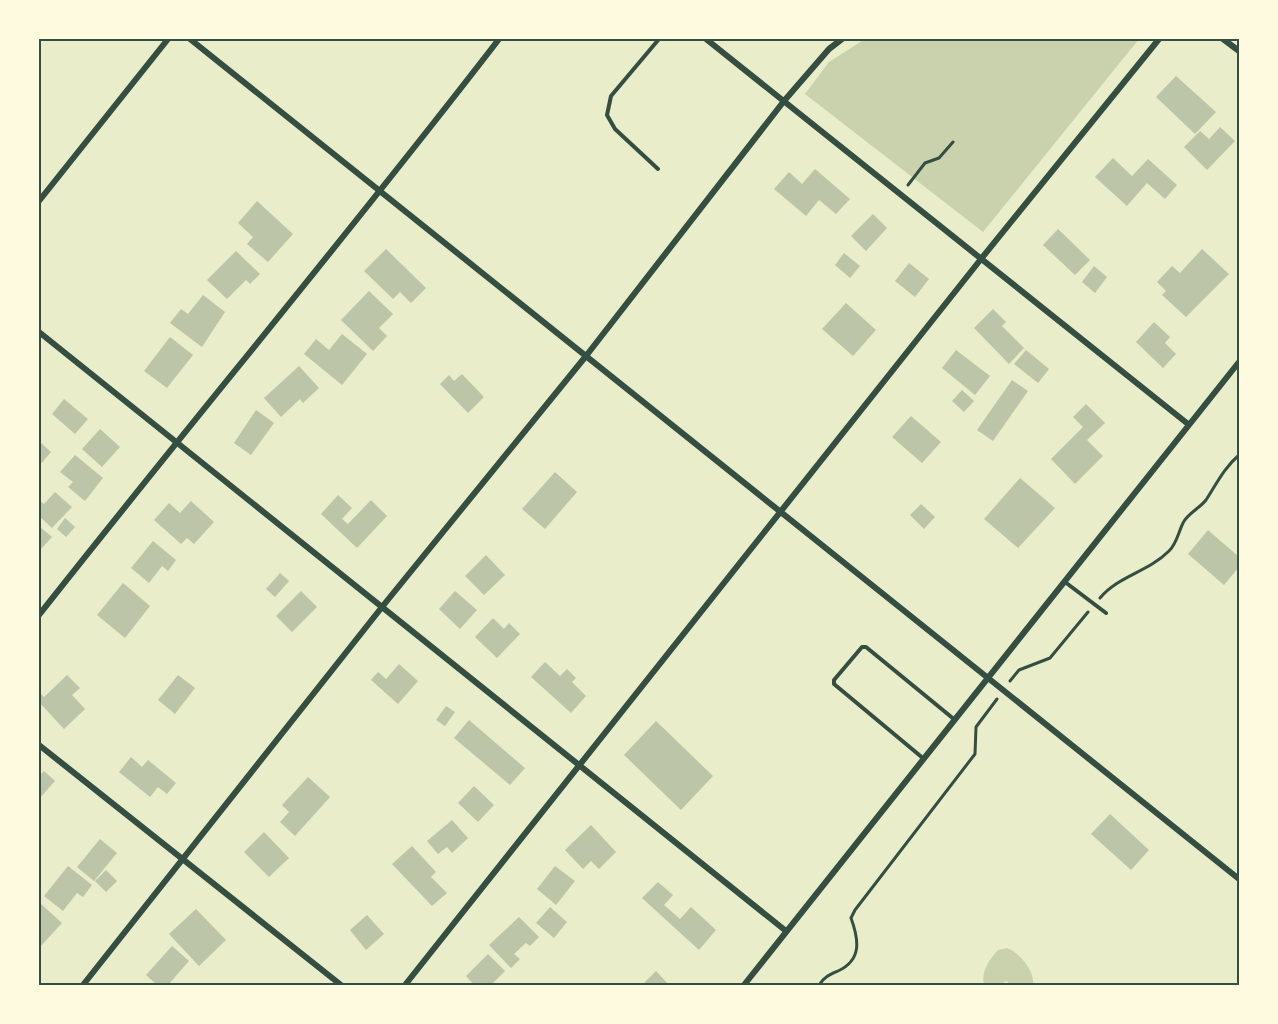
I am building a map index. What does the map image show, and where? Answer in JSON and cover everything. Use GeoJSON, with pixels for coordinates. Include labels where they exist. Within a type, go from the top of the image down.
{"type":"FeatureCollection","features":[{"type":"Feature","properties":{"kind":"street"},"geometry":{"type":"LineString","coordinates":[[39,201],[168,39]]}},
{"type":"Feature","properties":{"kind":"street"},"geometry":{"type":"LineString","coordinates":[[190,39],[1239,879]]}},
{"type":"Feature","properties":{"kind":"street"},"geometry":{"type":"LineString","coordinates":[[39,615],[176,441],[381,192],[500,39]]}},
{"type":"Feature","properties":{"kind":"street"},"geometry":{"type":"LineString","coordinates":[[706,39],[1188,424]]}},
{"type":"Feature","properties":{"kind":"street"},"geometry":{"type":"LineString","coordinates":[[83,985],[382,607],[586,356],[784,101],[829,49],[842,39]]}},
{"type":"Feature","properties":{"kind":"street"},"geometry":{"type":"LineString","coordinates":[[405,985],[981,258],[1160,39]]}},
{"type":"Feature","properties":{"kind":"street"},"geometry":{"type":"LineString","coordinates":[[1223,39],[1239,51]]}},
{"type":"Feature","properties":{"kind":"street"},"geometry":{"type":"LineString","coordinates":[[39,332],[786,931]]}},
{"type":"Feature","properties":{"kind":"street"},"geometry":{"type":"LineString","coordinates":[[744,985],[1239,362]]}},
{"type":"Feature","properties":{"kind":"street"},"geometry":{"type":"LineString","coordinates":[[39,745],[341,985]]}},
{"type":"Feature","properties":{"kind":"lane"},"geometry":{"type":"LineString","coordinates":[[658,39],[611,96],[607,115],[615,129],[658,169]]}},
{"type":"Feature","properties":{"kind":"lane"},"geometry":{"type":"LineString","coordinates":[[1065,582],[1106,613]]}},
{"type":"Feature","properties":{"kind":"lane"},"geometry":{"type":"LineString","coordinates":[[925,759],[834,684],[834,680],[862,646],[866,647],[956,721]]}},
{"type":"Feature","properties":{"kind":"path"},"geometry":{"type":"LineString","coordinates":[[901,194],[925,162],[939,158],[953,142]]}},
{"type":"Feature","properties":{"kind":"green space"},"geometry":{"type":"Polygon","coordinates":[[[865,39],[1139,39],[983,232],[805,94],[829,62],[865,39]]]}},
{"type":"Feature","properties":{"kind":"green space"},"geometry":{"type":"Polygon","coordinates":[[[1007,948],[1026,963],[1032,974],[1033,985],[1010,985],[1007,981],[998,985],[984,985],[985,970],[989,962],[998,950],[1007,948]]]}},
{"type":"Feature","properties":{"kind":"building"},"geometry":{"type":"Polygon","coordinates":[[[1176,76],[1216,112],[1195,134],[1156,97],[1176,76]]]}},
{"type":"Feature","properties":{"kind":"building"},"geometry":{"type":"Polygon","coordinates":[[[1220,127],[1235,141],[1207,170],[1184,147],[1200,131],[1209,139],[1220,127]]]}},
{"type":"Feature","properties":{"kind":"building"},"geometry":{"type":"Polygon","coordinates":[[[1113,158],[1132,176],[1148,159],[1177,185],[1165,199],[1147,183],[1127,206],[1095,177],[1113,158]]]}},
{"type":"Feature","properties":{"kind":"building"},"geometry":{"type":"Polygon","coordinates":[[[815,169],[850,199],[836,214],[819,200],[806,216],[774,189],[789,172],[802,184],[815,169]]]}},
{"type":"Feature","properties":{"kind":"building"},"geometry":{"type":"Polygon","coordinates":[[[257,201],[293,234],[268,262],[247,244],[253,237],[238,223],[257,201]]]}},
{"type":"Feature","properties":{"kind":"building"},"geometry":{"type":"Polygon","coordinates":[[[873,214],[887,228],[866,251],[851,236],[873,214]]]}},
{"type":"Feature","properties":{"kind":"building"},"geometry":{"type":"Polygon","coordinates":[[[1058,229],[1090,260],[1075,275],[1043,245],[1058,229]]]}},
{"type":"Feature","properties":{"kind":"building"},"geometry":{"type":"Polygon","coordinates":[[[386,249],[426,288],[411,303],[400,292],[393,299],[364,271],[386,249]]]}},
{"type":"Feature","properties":{"kind":"building"},"geometry":{"type":"Polygon","coordinates":[[[1202,249],[1229,274],[1186,317],[1162,295],[1166,291],[1157,282],[1172,266],[1180,273],[1202,249]]]}},
{"type":"Feature","properties":{"kind":"building"},"geometry":{"type":"Polygon","coordinates":[[[236,251],[260,274],[250,284],[246,280],[227,299],[207,280],[236,251]]]}},
{"type":"Feature","properties":{"kind":"building"},"geometry":{"type":"Polygon","coordinates":[[[844,253],[860,266],[850,278],[835,265],[844,253]]]}},
{"type":"Feature","properties":{"kind":"building"},"geometry":{"type":"Polygon","coordinates":[[[909,263],[929,279],[915,297],[895,281],[909,263]]]}},
{"type":"Feature","properties":{"kind":"building"},"geometry":{"type":"Polygon","coordinates":[[[1094,266],[1107,277],[1095,293],[1082,282],[1094,266]]]}},
{"type":"Feature","properties":{"kind":"building"},"geometry":{"type":"Polygon","coordinates":[[[369,291],[393,314],[379,328],[387,336],[373,351],[341,320],[369,291]]]}},
{"type":"Feature","properties":{"kind":"building"},"geometry":{"type":"Polygon","coordinates":[[[203,295],[225,312],[202,347],[170,323],[181,309],[188,314],[203,295]]]}},
{"type":"Feature","properties":{"kind":"building"},"geometry":{"type":"Polygon","coordinates":[[[846,303],[876,330],[853,356],[822,329],[846,303]]]}},
{"type":"Feature","properties":{"kind":"building"},"geometry":{"type":"Polygon","coordinates":[[[993,309],[1006,322],[1002,326],[1024,348],[1009,364],[974,328],[993,309]]]}},
{"type":"Feature","properties":{"kind":"building"},"geometry":{"type":"Polygon","coordinates":[[[1154,322],[1170,337],[1165,343],[1176,354],[1163,368],[1136,342],[1154,322]]]}},
{"type":"Feature","properties":{"kind":"building"},"geometry":{"type":"Polygon","coordinates":[[[342,334],[367,354],[342,385],[304,354],[316,339],[329,350],[342,334]]]}},
{"type":"Feature","properties":{"kind":"building"},"geometry":{"type":"Polygon","coordinates":[[[170,337],[193,355],[167,388],[144,371],[170,337]]]}},
{"type":"Feature","properties":{"kind":"building"},"geometry":{"type":"Polygon","coordinates":[[[956,350],[990,376],[975,395],[942,368],[956,350]]]}},
{"type":"Feature","properties":{"kind":"building"},"geometry":{"type":"Polygon","coordinates":[[[1026,350],[1049,369],[1038,383],[1014,364],[1026,350]]]}},
{"type":"Feature","properties":{"kind":"building"},"geometry":{"type":"Polygon","coordinates":[[[299,366],[319,388],[303,403],[300,399],[281,417],[264,398],[299,366]]]}},
{"type":"Feature","properties":{"kind":"building"},"geometry":{"type":"Polygon","coordinates":[[[462,374],[484,397],[468,413],[440,384],[449,375],[454,381],[462,374]]]}},
{"type":"Feature","properties":{"kind":"building"},"geometry":{"type":"Polygon","coordinates":[[[1012,380],[1028,391],[993,441],[977,430],[1012,380]]]}},
{"type":"Feature","properties":{"kind":"building"},"geometry":{"type":"Polygon","coordinates":[[[962,390],[974,401],[964,412],[952,401],[962,390]]]}},
{"type":"Feature","properties":{"kind":"building"},"geometry":{"type":"Polygon","coordinates":[[[64,399],[88,419],[75,434],[52,414],[64,399]]]}},
{"type":"Feature","properties":{"kind":"building"},"geometry":{"type":"Polygon","coordinates":[[[1086,404],[1105,423],[1087,440],[1103,456],[1075,484],[1051,459],[1083,427],[1073,417],[1086,404]]]}},
{"type":"Feature","properties":{"kind":"building"},"geometry":{"type":"Polygon","coordinates":[[[256,410],[274,423],[251,455],[234,443],[256,410]]]}},
{"type":"Feature","properties":{"kind":"building"},"geometry":{"type":"Polygon","coordinates":[[[911,416],[941,442],[922,463],[892,437],[911,416]]]}},
{"type":"Feature","properties":{"kind":"building"},"geometry":{"type":"Polygon","coordinates":[[[100,429],[120,447],[102,467],[82,449],[100,429]]]}},
{"type":"Feature","properties":{"kind":"building"},"geometry":{"type":"Polygon","coordinates":[[[39,441],[51,452],[39,466],[39,441]]]}},
{"type":"Feature","properties":{"kind":"building"},"geometry":{"type":"Polygon","coordinates":[[[75,455],[103,478],[85,501],[68,487],[73,482],[60,472],[75,455]]]}},
{"type":"Feature","properties":{"kind":"building"},"geometry":{"type":"Polygon","coordinates":[[[555,472],[577,492],[545,529],[522,509],[555,472]]]}},
{"type":"Feature","properties":{"kind":"building"},"geometry":{"type":"Polygon","coordinates":[[[1020,478],[1055,508],[1018,548],[984,519],[1020,478]]]}},
{"type":"Feature","properties":{"kind":"building"},"geometry":{"type":"Polygon","coordinates":[[[55,492],[72,507],[52,528],[39,516],[39,500],[44,504],[55,492]]]}},
{"type":"Feature","properties":{"kind":"building"},"geometry":{"type":"Polygon","coordinates":[[[338,495],[352,508],[342,519],[348,524],[371,500],[387,516],[357,548],[321,514],[338,495]]]}},
{"type":"Feature","properties":{"kind":"building"},"geometry":{"type":"Polygon","coordinates":[[[191,501],[214,522],[194,544],[187,538],[181,544],[154,520],[169,503],[180,513],[191,501]]]}},
{"type":"Feature","properties":{"kind":"building"},"geometry":{"type":"Polygon","coordinates":[[[921,504],[935,517],[924,529],[910,515],[921,504]]]}},
{"type":"Feature","properties":{"kind":"building"},"geometry":{"type":"Polygon","coordinates":[[[65,518],[75,527],[66,537],[57,529],[65,518]]]}},
{"type":"Feature","properties":{"kind":"building"},"geometry":{"type":"Polygon","coordinates":[[[39,526],[52,537],[39,551],[39,526]]]}},
{"type":"Feature","properties":{"kind":"building"},"geometry":{"type":"Polygon","coordinates":[[[1208,530],[1239,557],[1239,567],[1224,585],[1188,554],[1208,530]]]}},
{"type":"Feature","properties":{"kind":"building"},"geometry":{"type":"Polygon","coordinates":[[[153,541],[176,560],[168,571],[162,566],[149,583],[131,568],[153,541]]]}},
{"type":"Feature","properties":{"kind":"building"},"geometry":{"type":"Polygon","coordinates":[[[486,555],[505,575],[484,595],[465,576],[486,555]]]}},
{"type":"Feature","properties":{"kind":"building"},"geometry":{"type":"Polygon","coordinates":[[[280,573],[289,581],[275,597],[266,589],[280,573]]]}},
{"type":"Feature","properties":{"kind":"building"},"geometry":{"type":"Polygon","coordinates":[[[123,583],[150,606],[125,638],[97,615],[123,583]]]}},
{"type":"Feature","properties":{"kind":"building"},"geometry":{"type":"Polygon","coordinates":[[[301,591],[317,607],[292,632],[276,616],[301,591]]]}},
{"type":"Feature","properties":{"kind":"building"},"geometry":{"type":"Polygon","coordinates":[[[455,591],[477,610],[460,629],[439,609],[455,591]]]}},
{"type":"Feature","properties":{"kind":"building"},"geometry":{"type":"Polygon","coordinates":[[[493,618],[504,629],[509,623],[520,634],[497,658],[475,637],[493,618]]]}},
{"type":"Feature","properties":{"kind":"building"},"geometry":{"type":"Polygon","coordinates":[[[545,662],[560,676],[567,669],[576,678],[572,682],[586,696],[571,713],[531,677],[545,662]]]}},
{"type":"Feature","properties":{"kind":"building"},"geometry":{"type":"Polygon","coordinates":[[[399,664],[418,681],[398,704],[371,680],[378,672],[386,679],[399,664]]]}},
{"type":"Feature","properties":{"kind":"building"},"geometry":{"type":"Polygon","coordinates":[[[67,675],[80,688],[72,695],[85,709],[64,729],[39,702],[39,692],[44,697],[67,675]]]}},
{"type":"Feature","properties":{"kind":"building"},"geometry":{"type":"Polygon","coordinates":[[[178,675],[195,688],[175,714],[158,700],[178,675]]]}},
{"type":"Feature","properties":{"kind":"building"},"geometry":{"type":"Polygon","coordinates":[[[446,706],[455,712],[445,726],[436,720],[446,706]]]}},
{"type":"Feature","properties":{"kind":"building"},"geometry":{"type":"Polygon","coordinates":[[[469,720],[525,768],[510,785],[454,738],[469,720]]]}},
{"type":"Feature","properties":{"kind":"building"},"geometry":{"type":"Polygon","coordinates":[[[656,721],[713,776],[681,810],[624,755],[656,721]]]}},
{"type":"Feature","properties":{"kind":"building"},"geometry":{"type":"Polygon","coordinates":[[[131,757],[142,767],[148,760],[176,783],[167,794],[158,787],[150,797],[119,772],[131,757]]]}},
{"type":"Feature","properties":{"kind":"building"},"geometry":{"type":"Polygon","coordinates":[[[44,771],[55,781],[39,799],[39,776],[44,771]]]}},
{"type":"Feature","properties":{"kind":"building"},"geometry":{"type":"Polygon","coordinates":[[[308,777],[330,797],[295,836],[280,822],[289,812],[282,805],[308,777]]]}},
{"type":"Feature","properties":{"kind":"building"},"geometry":{"type":"Polygon","coordinates":[[[474,786],[494,805],[478,822],[458,803],[474,786]]]}},
{"type":"Feature","properties":{"kind":"building"},"geometry":{"type":"Polygon","coordinates":[[[1110,814],[1149,850],[1131,870],[1091,834],[1110,814]]]}},
{"type":"Feature","properties":{"kind":"building"},"geometry":{"type":"Polygon","coordinates":[[[452,820],[468,838],[452,853],[447,847],[438,854],[427,841],[452,820]]]}},
{"type":"Feature","properties":{"kind":"building"},"geometry":{"type":"Polygon","coordinates":[[[591,825],[616,852],[599,869],[591,861],[583,869],[565,850],[591,825]]]}},
{"type":"Feature","properties":{"kind":"building"},"geometry":{"type":"Polygon","coordinates":[[[264,832],[289,858],[269,877],[244,852],[264,832]]]}},
{"type":"Feature","properties":{"kind":"building"},"geometry":{"type":"Polygon","coordinates":[[[100,839],[117,853],[94,881],[77,867],[100,839]]]}},
{"type":"Feature","properties":{"kind":"building"},"geometry":{"type":"Polygon","coordinates":[[[412,846],[436,872],[431,877],[447,893],[432,906],[392,864],[412,846]]]}},
{"type":"Feature","properties":{"kind":"building"},"geometry":{"type":"Polygon","coordinates":[[[68,866],[92,885],[83,897],[77,893],[63,911],[44,896],[68,866]]]}},
{"type":"Feature","properties":{"kind":"building"},"geometry":{"type":"Polygon","coordinates":[[[555,866],[575,881],[556,905],[537,889],[555,866]]]}},
{"type":"Feature","properties":{"kind":"building"},"geometry":{"type":"Polygon","coordinates":[[[106,870],[117,881],[106,892],[95,881],[106,870]]]}},
{"type":"Feature","properties":{"kind":"building"},"geometry":{"type":"Polygon","coordinates":[[[658,882],[673,895],[664,905],[680,919],[691,907],[716,930],[699,950],[642,898],[658,882]]]}},
{"type":"Feature","properties":{"kind":"building"},"geometry":{"type":"Polygon","coordinates":[[[41,904],[62,923],[40,947],[39,906],[41,904]]]}},
{"type":"Feature","properties":{"kind":"building"},"geometry":{"type":"Polygon","coordinates":[[[550,907],[567,922],[554,938],[536,923],[550,907]]]}},
{"type":"Feature","properties":{"kind":"building"},"geometry":{"type":"Polygon","coordinates":[[[196,909],[226,940],[199,966],[169,934],[196,909]]]}},
{"type":"Feature","properties":{"kind":"building"},"geometry":{"type":"Polygon","coordinates":[[[367,915],[384,934],[366,950],[350,930],[367,915]]]}},
{"type":"Feature","properties":{"kind":"building"},"geometry":{"type":"Polygon","coordinates":[[[519,917],[539,937],[530,946],[526,943],[514,954],[520,959],[511,968],[489,945],[519,917]]]}},
{"type":"Feature","properties":{"kind":"building"},"geometry":{"type":"Polygon","coordinates":[[[172,946],[189,961],[168,985],[157,985],[146,975],[172,946]]]}},
{"type":"Feature","properties":{"kind":"building"},"geometry":{"type":"Polygon","coordinates":[[[488,954],[505,971],[491,985],[474,985],[466,976],[488,954]]]}},
{"type":"Feature","properties":{"kind":"building"},"geometry":{"type":"Polygon","coordinates":[[[656,971],[669,985],[642,985],[656,971]]]}}]}
